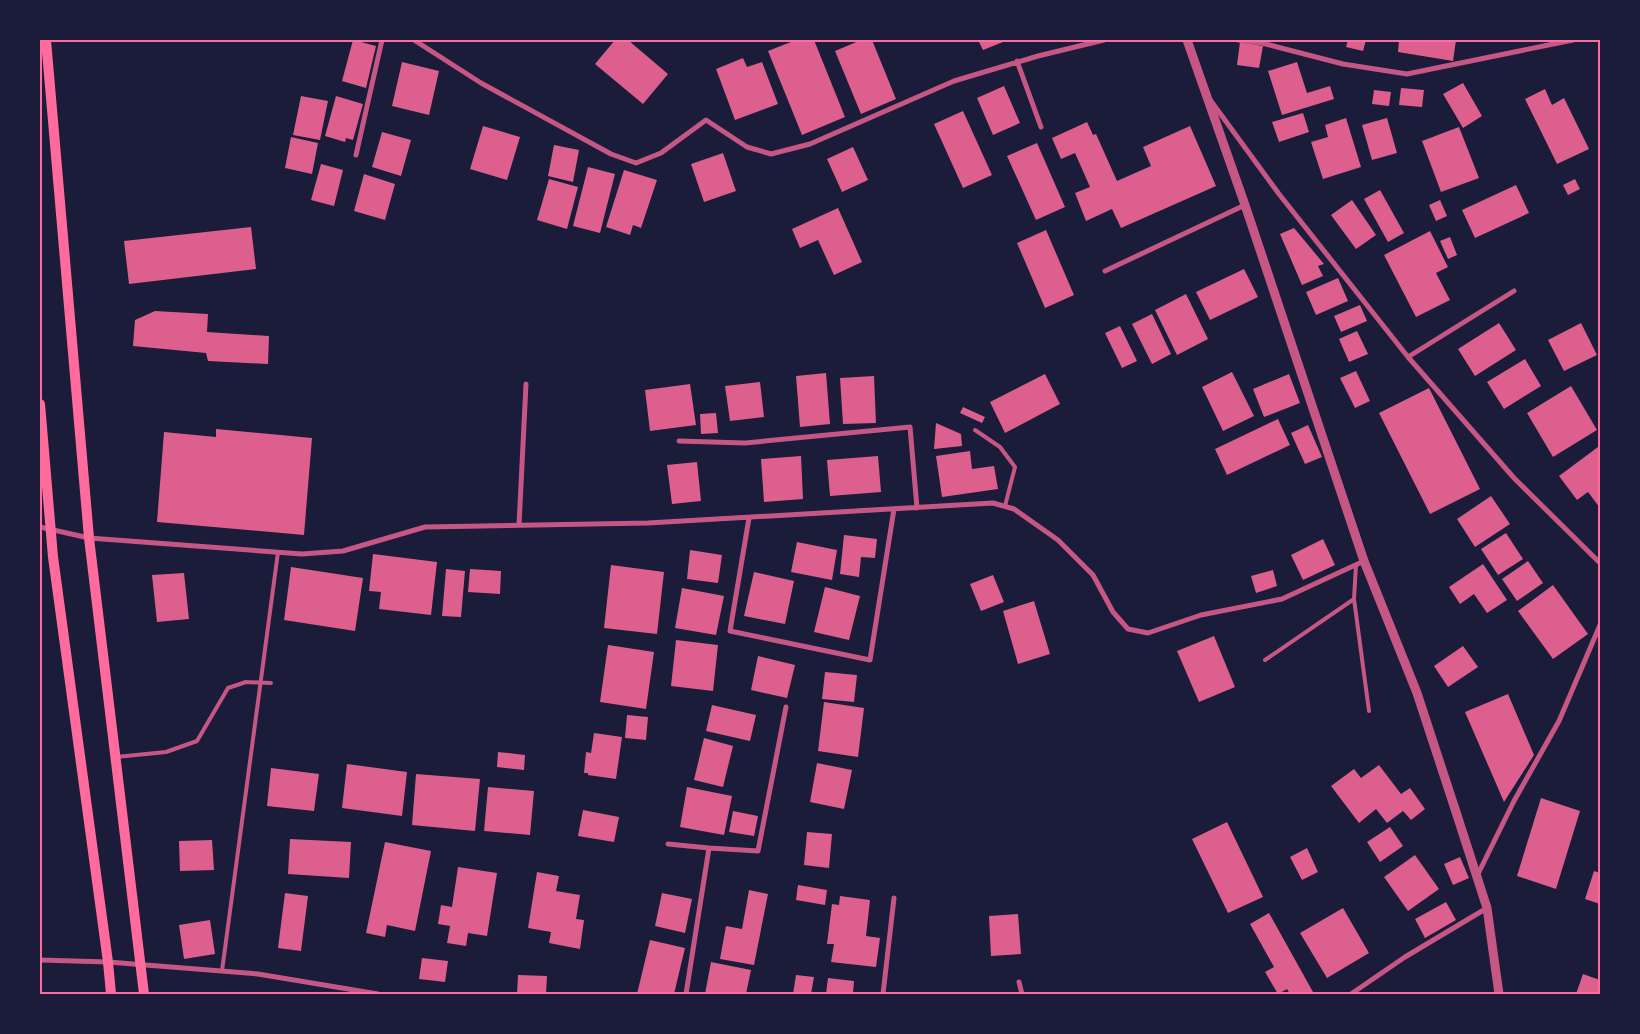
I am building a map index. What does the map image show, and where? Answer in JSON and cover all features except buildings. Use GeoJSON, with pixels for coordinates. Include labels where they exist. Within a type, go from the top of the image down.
{"type":"FeatureCollection","features":[{"type":"Feature","properties":{"kind":"main road"},"geometry":{"type":"LineString","coordinates":[[46,40],[89,538],[144,994]]}},
{"type":"Feature","properties":{"kind":"main road"},"geometry":{"type":"LineString","coordinates":[[40,404],[53,557],[111,994]]}},
{"type":"Feature","properties":{"kind":"street"},"geometry":{"type":"LineString","coordinates":[[356,155],[382,40]]}},
{"type":"Feature","properties":{"kind":"street"},"geometry":{"type":"LineString","coordinates":[[414,40],[481,83],[611,154],[636,163],[661,153],[706,120],[747,147],[770,154],[810,144],[954,81],[1104,40]]}},
{"type":"Feature","properties":{"kind":"street"},"geometry":{"type":"LineString","coordinates":[[1187,40],[1245,205],[1360,563],[1417,693],[1477,876],[1487,908],[1499,994]]}},
{"type":"Feature","properties":{"kind":"street"},"geometry":{"type":"LineString","coordinates":[[1238,40],[1263,41],[1343,64],[1407,74],[1573,40]]}},
{"type":"Feature","properties":{"kind":"street"},"geometry":{"type":"LineString","coordinates":[[1018,62],[1041,127]]}},
{"type":"Feature","properties":{"kind":"street"},"geometry":{"type":"LineString","coordinates":[[1204,90],[1279,194],[1408,357],[1514,478],[1600,563]]}},
{"type":"Feature","properties":{"kind":"street"},"geometry":{"type":"LineString","coordinates":[[1105,271],[1245,205]]}},
{"type":"Feature","properties":{"kind":"street"},"geometry":{"type":"LineString","coordinates":[[1408,357],[1514,291]]}},
{"type":"Feature","properties":{"kind":"street"},"geometry":{"type":"LineString","coordinates":[[519,525],[526,384]]}},
{"type":"Feature","properties":{"kind":"street"},"geometry":{"type":"LineString","coordinates":[[679,441],[745,443],[910,427],[917,508]]}},
{"type":"Feature","properties":{"kind":"street"},"geometry":{"type":"LineString","coordinates":[[40,527],[89,538],[302,554],[343,551],[425,527],[648,523],[993,503],[1014,508],[1058,540],[1093,575],[1112,612],[1128,629],[1148,633],[1202,615],[1282,599],[1360,563]]}},
{"type":"Feature","properties":{"kind":"street"},"geometry":{"type":"LineString","coordinates":[[749,518],[730,631],[870,660],[894,509]]}},
{"type":"Feature","properties":{"kind":"street"},"geometry":{"type":"LineString","coordinates":[[1477,876],[1514,801],[1559,721],[1600,625]]}},
{"type":"Feature","properties":{"kind":"street"},"geometry":{"type":"LineString","coordinates":[[668,844],[758,851],[786,707]]}},
{"type":"Feature","properties":{"kind":"street"},"geometry":{"type":"LineString","coordinates":[[686,994],[709,848]]}},
{"type":"Feature","properties":{"kind":"street"},"geometry":{"type":"LineString","coordinates":[[883,994],[894,898]]}},
{"type":"Feature","properties":{"kind":"street"},"geometry":{"type":"LineString","coordinates":[[1351,994],[1405,957],[1487,908]]}},
{"type":"Feature","properties":{"kind":"street"},"geometry":{"type":"LineString","coordinates":[[40,960],[108,962],[258,974],[378,994]]}},
{"type":"Feature","properties":{"kind":"street"},"geometry":{"type":"LineString","coordinates":[[1019,982],[1022,994]]}},
{"type":"Feature","properties":{"kind":"lane"},"geometry":{"type":"LineString","coordinates":[[975,430],[1000,447],[1015,467],[1004,506]]}},
{"type":"Feature","properties":{"kind":"lane"},"geometry":{"type":"LineString","coordinates":[[222,971],[278,552]]}},
{"type":"Feature","properties":{"kind":"lane"},"geometry":{"type":"LineString","coordinates":[[1360,563],[1354,599],[1369,711]]}},
{"type":"Feature","properties":{"kind":"lane"},"geometry":{"type":"LineString","coordinates":[[1265,660],[1354,599]]}},
{"type":"Feature","properties":{"kind":"lane"},"geometry":{"type":"LineString","coordinates":[[116,757],[166,752],[197,741],[228,688],[246,682],[271,683]]}}]}
